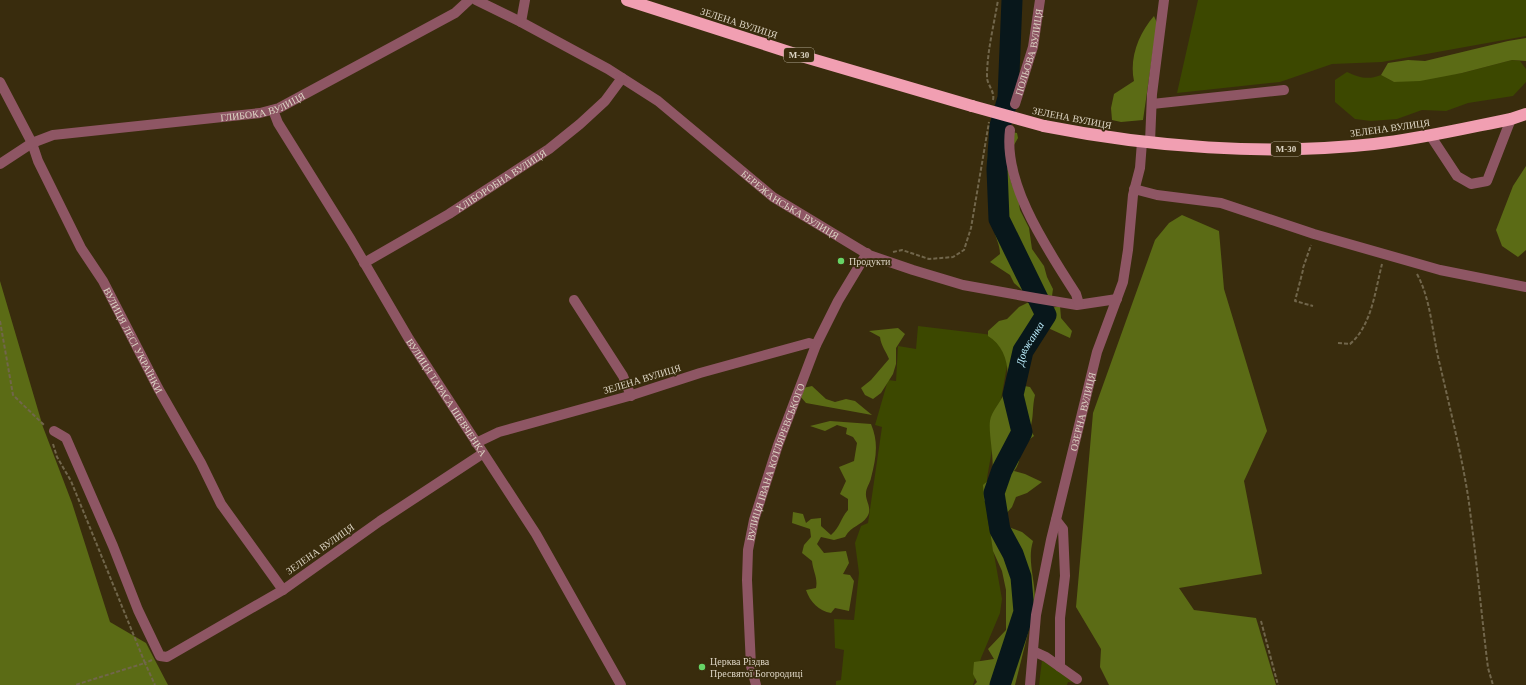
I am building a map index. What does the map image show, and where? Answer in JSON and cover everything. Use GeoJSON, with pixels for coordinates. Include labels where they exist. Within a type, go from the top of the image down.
{"type":"FeatureCollection","features":[{"type":"Feature","properties":{"kind":"highway","name":"ЗЕЛЕНА ВУЛИЦЯ"},"geometry":{"type":"LineString","coordinates":[[627,0],[798,55],[972,106],[1044,126],[1100,137],[1146,142],[1247,149],[1324,149],[1375,144],[1430,135],[1511,119],[1526,114]]}},
{"type":"Feature","properties":{"kind":"street","name":"ГЛИБОКА ВУЛИЦЯ"},"geometry":{"type":"LineString","coordinates":[[0,164],[32,143],[53,135],[273,110],[279,108],[455,13],[469,0]]}},
{"type":"Feature","properties":{"kind":"street"},"geometry":{"type":"LineString","coordinates":[[476,0],[521,22],[525,0]]}},
{"type":"Feature","properties":{"kind":"street","name":"ПОЛЬОВА ВУЛИЦЯ"},"geometry":{"type":"LineString","coordinates":[[1015,104],[1033,47],[1040,0]]}},
{"type":"Feature","properties":{"kind":"street","name":"ОЗЕРНА ВУЛИЦЯ"},"geometry":{"type":"LineString","coordinates":[[1030,685],[1036,616],[1056,520],[1097,352],[1123,282],[1128,250],[1134,189],[1146,142],[1152,104],[1164,0]]}},
{"type":"Feature","properties":{"kind":"street","name":"БЕРЕЖАНСЬКА ВУЛИЦЯ"},"geometry":{"type":"LineString","coordinates":[[521,22],[622,78],[658,101],[774,197],[867,253],[963,285],[1040,299],[1079,304],[1117,299]]}},
{"type":"Feature","properties":{"kind":"street","name":"ХЛІБОРОБНА ВУЛИЦЯ"},"geometry":{"type":"LineString","coordinates":[[364,263],[449,214],[549,149],[605,101],[622,78]]}},
{"type":"Feature","properties":{"kind":"street","name":"ВУЛИЦЯ ЛЕСІ УКРАЇНКИ"},"geometry":{"type":"LineString","coordinates":[[0,82],[32,143],[38,161],[81,248],[104,281],[158,388],[221,504],[283,590]]}},
{"type":"Feature","properties":{"kind":"street"},"geometry":{"type":"LineString","coordinates":[[1152,104],[1284,90]]}},
{"type":"Feature","properties":{"kind":"street","name":"ВУЛИЦЯ ТАРАСА ШЕВЧЕНКА"},"geometry":{"type":"LineString","coordinates":[[273,110],[278,123],[351,240],[409,339],[451,402],[482,454],[501,480],[536,534],[621,685]]}},
{"type":"Feature","properties":{"kind":"street"},"geometry":{"type":"LineString","coordinates":[[1430,135],[1457,176],[1471,184],[1487,181],[1511,119]]}},
{"type":"Feature","properties":{"kind":"street"},"geometry":{"type":"LineString","coordinates":[[1010,130],[1012,168],[1022,196],[1039,232],[1076,294],[1079,304]]}},
{"type":"Feature","properties":{"kind":"street"},"geometry":{"type":"LineString","coordinates":[[1134,189],[1157,195],[1221,203],[1314,234],[1384,255],[1440,270],[1526,287]]}},
{"type":"Feature","properties":{"kind":"street","name":"ВУЛИЦЯ ІВАНА КОТЛЯРЕВСЬКОГО"},"geometry":{"type":"LineString","coordinates":[[756,685],[752,666],[746,580],[748,550],[761,494],[816,346],[838,301],[867,253]]}},
{"type":"Feature","properties":{"kind":"street"},"geometry":{"type":"LineString","coordinates":[[574,300],[623,376],[631,396]]}},
{"type":"Feature","properties":{"kind":"street","name":"ЗЕЛЕНА ВУЛИЦЯ"},"geometry":{"type":"LineString","coordinates":[[476,443],[499,432],[631,396],[700,373],[809,343],[816,346]]}},
{"type":"Feature","properties":{"kind":"street"},"geometry":{"type":"LineString","coordinates":[[52,433],[66,438],[113,546],[138,610],[164,657]]}},
{"type":"Feature","properties":{"kind":"street","name":"ЗЕЛЕНА ВУЛИЦЯ"},"geometry":{"type":"LineString","coordinates":[[164,657],[283,590],[380,521],[482,454]]}},
{"type":"Feature","properties":{"kind":"street"},"geometry":{"type":"LineString","coordinates":[[1056,520],[1063,529],[1064,560],[1060,618],[1060,667]]}},
{"type":"Feature","properties":{"kind":"street"},"geometry":{"type":"LineString","coordinates":[[1033,650],[1077,679]]}},
{"type":"Feature","properties":{"kind":"path"},"geometry":{"type":"LineString","coordinates":[[993,102],[994,95],[987,79],[989,50],[998,0]]}},
{"type":"Feature","properties":{"kind":"path"},"geometry":{"type":"LineString","coordinates":[[885,260],[894,251],[902,250],[929,259],[953,257],[964,250],[971,228],[990,117]]}},
{"type":"Feature","properties":{"kind":"path"},"geometry":{"type":"LineString","coordinates":[[1313,306],[1295,301],[1314,234]]}},
{"type":"Feature","properties":{"kind":"path"},"geometry":{"type":"LineString","coordinates":[[1338,343],[1350,344],[1359,336],[1367,320],[1384,255]]}},
{"type":"Feature","properties":{"kind":"path"},"geometry":{"type":"LineString","coordinates":[[1410,261],[1422,284],[1432,323],[1439,364],[1455,425],[1468,496],[1488,668],[1493,685]]}},
{"type":"Feature","properties":{"kind":"path"},"geometry":{"type":"LineString","coordinates":[[0,321],[13,395],[52,433],[57,457],[71,481],[155,685]]}},
{"type":"Feature","properties":{"kind":"path"},"geometry":{"type":"LineString","coordinates":[[1261,621],[1278,685]]}},
{"type":"Feature","properties":{"kind":"path"},"geometry":{"type":"LineString","coordinates":[[75,685],[164,657]]}},
{"type":"Feature","properties":{"kind":"green space"},"geometry":{"type":"Polygon","coordinates":[[[1198,0],[1526,0],[1526,36],[1382,62],[1332,64],[1280,82],[1177,93],[1198,0]]]}},
{"type":"Feature","properties":{"kind":"green space"},"geometry":{"type":"Polygon","coordinates":[[[1154,16],[1157,23],[1143,120],[1121,122],[1112,120],[1111,108],[1114,94],[1134,81],[1133,64],[1136,46],[1144,30],[1154,16]]]}},
{"type":"Feature","properties":{"kind":"green space"},"geometry":{"type":"Polygon","coordinates":[[[1526,38],[1526,61],[1512,60],[1462,73],[1420,81],[1394,82],[1381,75],[1388,63],[1408,60],[1425,61],[1526,38]]]}},
{"type":"Feature","properties":{"kind":"green space"},"geometry":{"type":"Polygon","coordinates":[[[1512,60],[1520,61],[1526,69],[1526,82],[1513,96],[1468,103],[1446,111],[1422,110],[1397,119],[1371,121],[1355,119],[1335,102],[1335,80],[1347,72],[1364,78],[1381,75],[1394,82],[1462,73],[1512,60]]]}},
{"type":"Feature","properties":{"kind":"green space"},"geometry":{"type":"Polygon","coordinates":[[[1005,131],[1017,133],[1018,138],[1014,145],[1009,174],[1012,185],[1017,192],[1020,210],[1029,228],[1032,249],[1044,266],[1047,277],[1053,289],[1052,296],[1022,290],[1014,283],[1010,275],[990,262],[1000,254],[994,224],[1002,216],[1003,209],[994,199],[994,177],[988,168],[988,157],[993,136],[1005,131]]]}},
{"type":"Feature","properties":{"kind":"green space"},"geometry":{"type":"Polygon","coordinates":[[[1526,166],[1526,250],[1518,257],[1502,246],[1496,230],[1513,186],[1526,166]]]}},
{"type":"Feature","properties":{"kind":"green space"},"geometry":{"type":"Polygon","coordinates":[[[1182,215],[1219,231],[1224,289],[1267,431],[1244,481],[1262,574],[1179,588],[1194,610],[1256,618],[1276,685],[1109,685],[1100,667],[1101,649],[1076,607],[1093,413],[1155,240],[1169,223],[1182,215]]]}},
{"type":"Feature","properties":{"kind":"green space"},"geometry":{"type":"Polygon","coordinates":[[[0,281],[43,427],[72,503],[110,622],[146,643],[168,685],[0,685],[0,281]]]}},
{"type":"Feature","properties":{"kind":"green space"},"geometry":{"type":"Polygon","coordinates":[[[1027,303],[1035,303],[1047,309],[1060,306],[1061,318],[1072,331],[1070,338],[1048,328],[1041,336],[1026,340],[1027,354],[1019,385],[1030,387],[1035,395],[1030,429],[1034,436],[1021,450],[1019,462],[1014,471],[1025,474],[1042,482],[1027,493],[1016,497],[1012,507],[1005,515],[991,510],[984,500],[983,485],[990,479],[993,467],[990,421],[992,414],[1004,393],[1008,378],[1004,354],[1000,347],[988,336],[988,331],[999,321],[1007,319],[1019,307],[1027,303]]]}},
{"type":"Feature","properties":{"kind":"green space"},"geometry":{"type":"Polygon","coordinates":[[[918,326],[993,335],[1008,360],[987,478],[987,515],[1002,599],[1000,613],[981,658],[973,685],[836,685],[836,681],[841,680],[844,650],[835,648],[834,619],[854,620],[859,573],[855,543],[861,526],[868,523],[882,427],[875,425],[888,380],[896,381],[898,346],[916,349],[918,326]]]}},
{"type":"Feature","properties":{"kind":"green space"},"geometry":{"type":"Polygon","coordinates":[[[898,328],[905,334],[896,348],[896,364],[893,374],[881,393],[873,399],[865,395],[861,388],[871,380],[889,359],[882,346],[880,337],[869,331],[898,328]]]}},
{"type":"Feature","properties":{"kind":"green space"},"geometry":{"type":"Polygon","coordinates":[[[812,386],[826,399],[835,402],[846,399],[855,401],[872,415],[806,403],[800,396],[803,388],[812,386]]]}},
{"type":"Feature","properties":{"kind":"green space"},"geometry":{"type":"Polygon","coordinates":[[[830,421],[871,424],[874,431],[876,444],[873,471],[866,491],[869,514],[865,520],[851,530],[845,537],[834,540],[821,537],[817,544],[824,553],[846,551],[849,563],[843,574],[850,575],[854,581],[849,611],[835,608],[831,613],[819,608],[810,598],[806,590],[816,588],[816,578],[812,561],[802,553],[804,545],[811,537],[810,529],[792,523],[793,512],[803,514],[806,523],[811,519],[821,518],[821,526],[831,535],[837,529],[843,516],[848,510],[848,499],[840,494],[846,481],[839,467],[854,461],[857,443],[853,437],[846,434],[847,428],[837,425],[825,431],[810,426],[830,421]]]}},
{"type":"Feature","properties":{"kind":"green space"},"geometry":{"type":"Polygon","coordinates":[[[1006,526],[1022,532],[1033,541],[1031,549],[1031,566],[1035,591],[1034,609],[1015,685],[974,685],[977,682],[973,674],[974,662],[994,659],[988,649],[1006,630],[1006,590],[1002,571],[993,551],[990,531],[1006,526]]]}},
{"type":"Feature","properties":{"kind":"green space"},"geometry":{"type":"Polygon","coordinates":[[[1042,660],[1077,683],[1068,682],[1067,685],[1039,685],[1042,660]]]}},
{"type":"Feature","properties":{"kind":"waterway","name":"Довжанка"},"geometry":{"type":"LineString","coordinates":[[1000,685],[1024,612],[1021,577],[1013,554],[1000,530],[994,493],[1002,470],[1022,432],[1013,395],[1023,351],[1046,315],[999,219],[997,169],[1000,126],[1008,98],[1012,0]]}},
{"type":"Feature","properties":{"kind":"place","name":"Продукти"},"geometry":{"type":"Point","coordinates":[841,261]}},
{"type":"Feature","properties":{"kind":"place","name":"Церква Різдва Пресвятої Богородиці"},"geometry":{"type":"Point","coordinates":[702,667]}}]}
